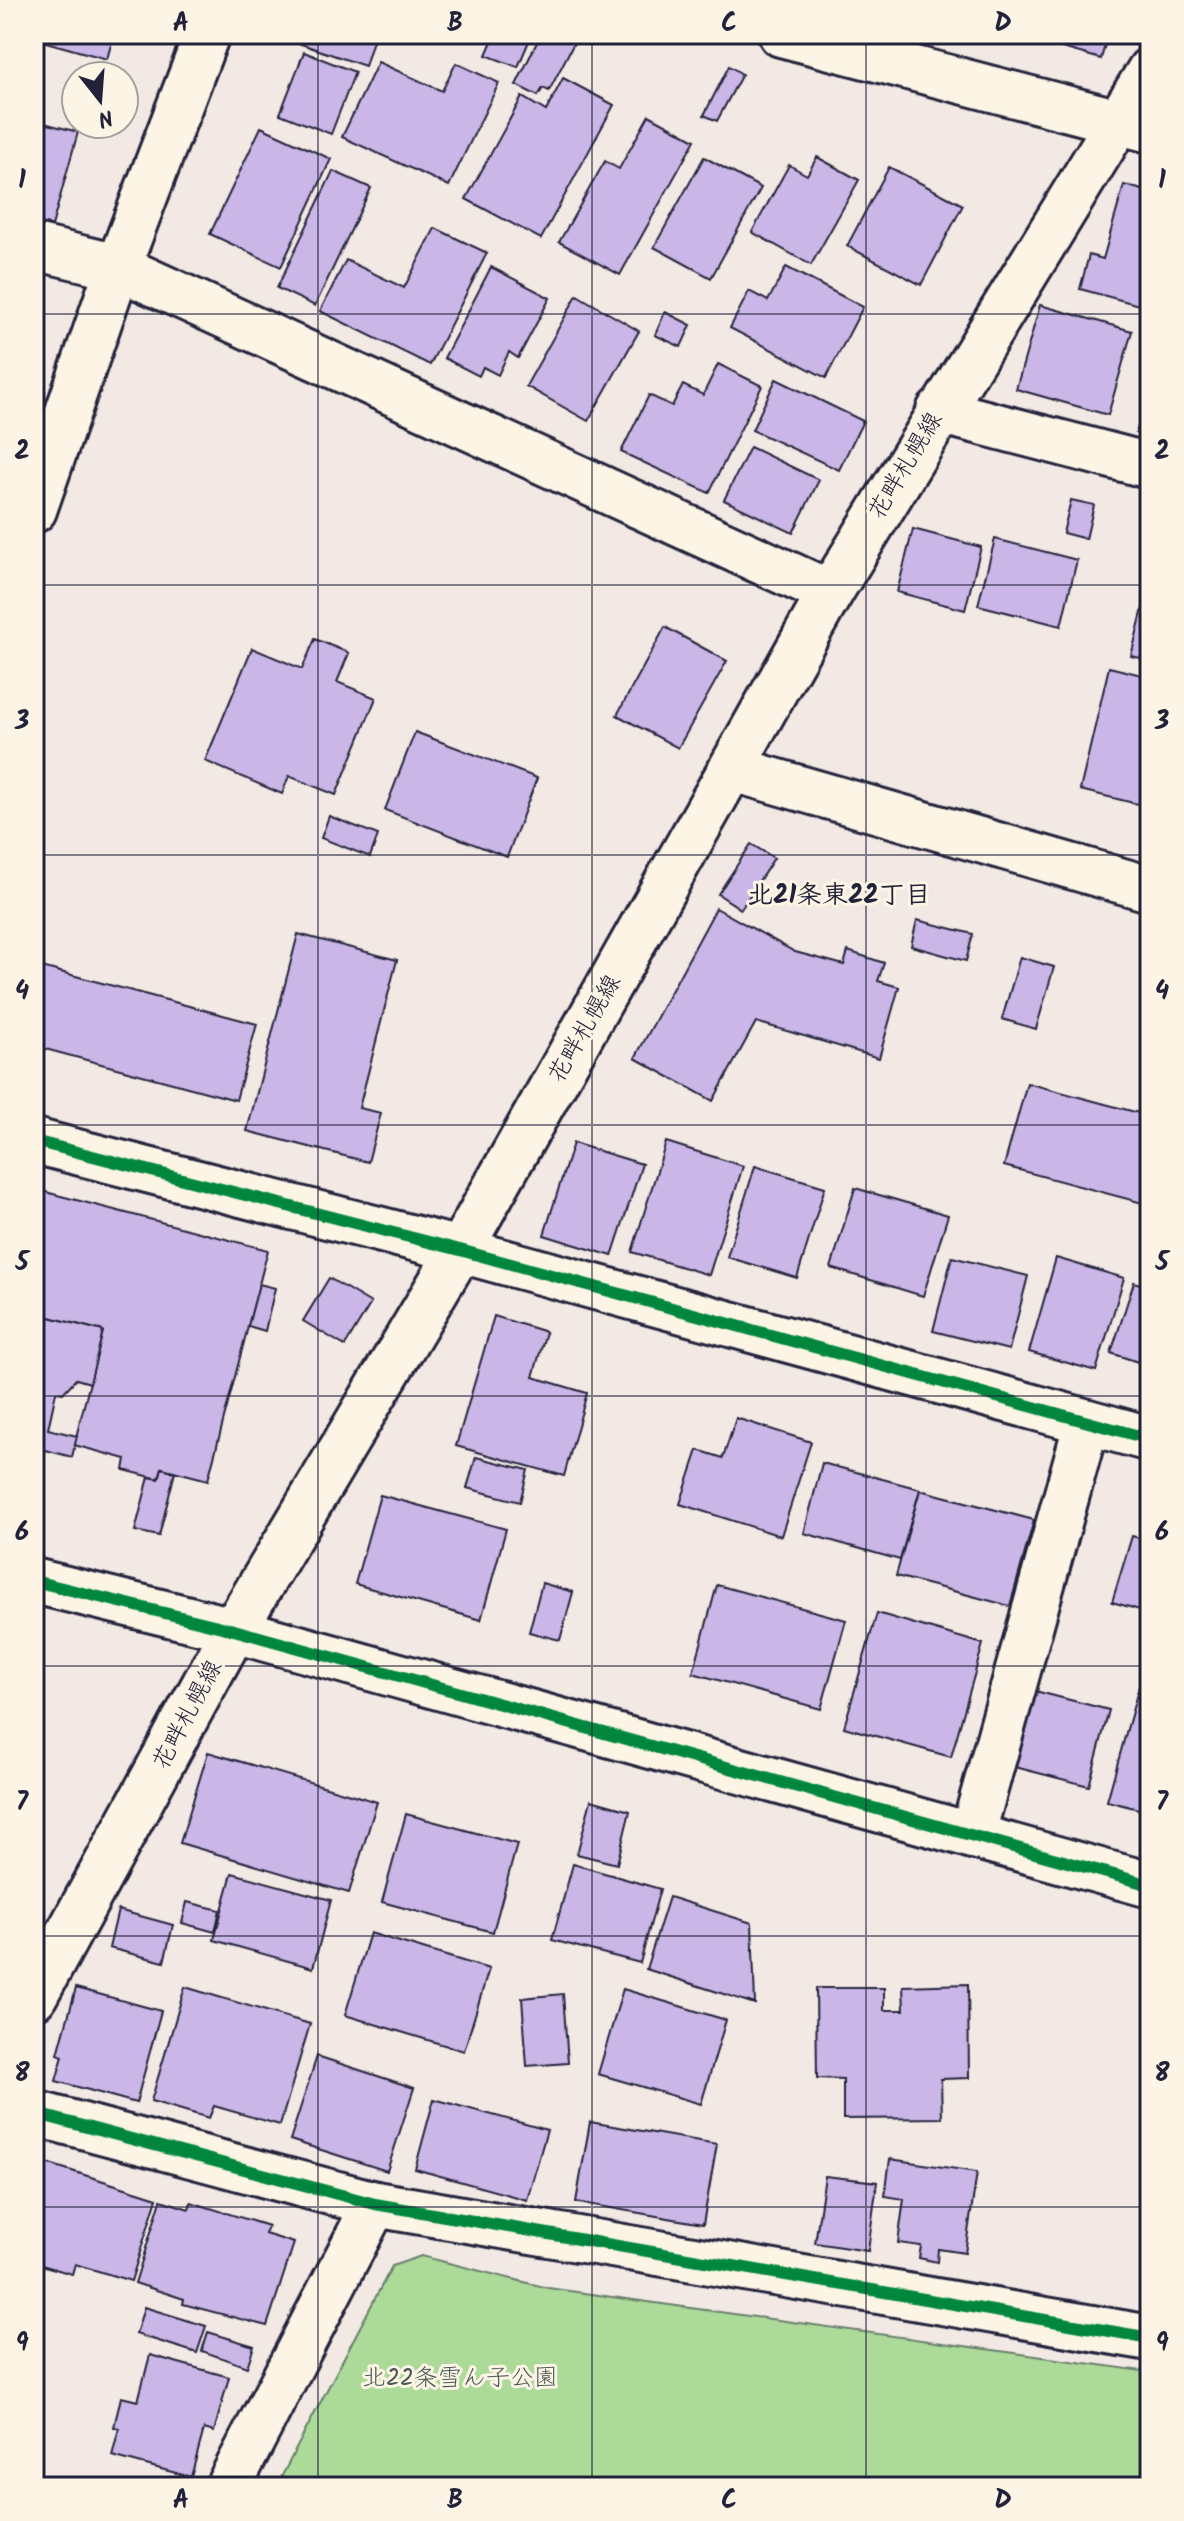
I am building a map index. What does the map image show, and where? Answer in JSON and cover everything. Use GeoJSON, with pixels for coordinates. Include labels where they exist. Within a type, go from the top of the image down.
{"type":"FeatureCollection","features":[{"type":"Feature","properties":{"kind":"street"},"geometry":{"type":"LineString","coordinates":[[34,510],[118,267],[207,34]]}},
{"type":"Feature","properties":{"kind":"street"},"geometry":{"type":"LineString","coordinates":[[781,34],[1132,126]]}},
{"type":"Feature","properties":{"kind":"street","name":"花畔札幌線"},"geometry":{"type":"LineString","coordinates":[[34,1997],[234,1630],[460,1250],[830,593],[939,411],[1132,126],[1150,70]]}},
{"type":"Feature","properties":{"kind":"street"},"geometry":{"type":"LineString","coordinates":[[34,247],[118,267],[830,593]]}},
{"type":"Feature","properties":{"kind":"street"},"geometry":{"type":"LineString","coordinates":[[939,411],[1150,466]]}},
{"type":"Feature","properties":{"kind":"street"},"geometry":{"type":"LineString","coordinates":[[733,769],[1150,889]]}},
{"type":"Feature","properties":{"kind":"street"},"geometry":{"type":"LineString","coordinates":[[34,1141],[460,1250],[1150,1439]]}},
{"type":"Feature","properties":{"kind":"street"},"geometry":{"type":"LineString","coordinates":[[972,1836],[1087,1422]]}},
{"type":"Feature","properties":{"kind":"street"},"geometry":{"type":"LineString","coordinates":[[34,1581],[234,1630],[1150,1885]]}},
{"type":"Feature","properties":{"kind":"street"},"geometry":{"type":"LineString","coordinates":[[34,2113],[375,2204],[1150,2338]]}},
{"type":"Feature","properties":{"kind":"street"},"geometry":{"type":"LineString","coordinates":[[228,2487],[375,2204]]}},
{"type":"Feature","properties":{"kind":"green space","name":"北22条雪ん子公園"},"geometry":{"type":"Polygon","coordinates":[[[421,2256],[548,2288],[1150,2372],[1150,2487],[276,2487],[392,2266],[421,2256]]]}},
{"type":"Feature","properties":{"kind":"building"},"geometry":{"type":"Polygon","coordinates":[[[48,34],[114,34],[107,59],[46,42],[48,34]]]}},
{"type":"Feature","properties":{"kind":"building"},"geometry":{"type":"Polygon","coordinates":[[[272,34],[375,34],[365,66],[272,34]]]}},
{"type":"Feature","properties":{"kind":"building"},"geometry":{"type":"Polygon","coordinates":[[[495,34],[532,34],[518,67],[486,55],[495,34]]]}},
{"type":"Feature","properties":{"kind":"building"},"geometry":{"type":"Polygon","coordinates":[[[541,34],[566,34],[576,39],[549,91],[543,88],[538,96],[516,85],[541,34]]]}},
{"type":"Feature","properties":{"kind":"building"},"geometry":{"type":"Polygon","coordinates":[[[1013,34],[1108,34],[1101,59],[1013,34]]]}},
{"type":"Feature","properties":{"kind":"building"},"geometry":{"type":"Polygon","coordinates":[[[304,52],[355,72],[331,134],[280,114],[304,52]]]}},
{"type":"Feature","properties":{"kind":"building"},"geometry":{"type":"Polygon","coordinates":[[[378,62],[442,91],[456,63],[499,83],[449,186],[342,137],[378,62]]]}},
{"type":"Feature","properties":{"kind":"building"},"geometry":{"type":"Polygon","coordinates":[[[729,66],[742,74],[717,121],[704,115],[729,66]]]}},
{"type":"Feature","properties":{"kind":"building"},"geometry":{"type":"Polygon","coordinates":[[[563,78],[614,105],[541,239],[466,199],[522,97],[546,111],[563,78]]]}},
{"type":"Feature","properties":{"kind":"building"},"geometry":{"type":"Polygon","coordinates":[[[34,107],[39,109],[36,121],[60,127],[60,140],[76,140],[52,226],[34,221],[34,107]]]}},
{"type":"Feature","properties":{"kind":"building"},"geometry":{"type":"Polygon","coordinates":[[[649,115],[695,140],[620,275],[559,242],[605,161],[619,169],[649,115]]]}},
{"type":"Feature","properties":{"kind":"building"},"geometry":{"type":"Polygon","coordinates":[[[261,127],[331,159],[281,267],[210,234],[261,127]]]}},
{"type":"Feature","properties":{"kind":"building"},"geometry":{"type":"Polygon","coordinates":[[[704,157],[761,188],[711,278],[654,247],[704,157]]]}},
{"type":"Feature","properties":{"kind":"building"},"geometry":{"type":"Polygon","coordinates":[[[817,157],[859,180],[811,265],[752,232],[789,165],[807,175],[817,157]]]}},
{"type":"Feature","properties":{"kind":"building"},"geometry":{"type":"Polygon","coordinates":[[[889,167],[963,205],[921,285],[847,246],[889,167]]]}},
{"type":"Feature","properties":{"kind":"building"},"geometry":{"type":"Polygon","coordinates":[[[333,171],[371,188],[315,306],[277,288],[333,171]]]}},
{"type":"Feature","properties":{"kind":"building"},"geometry":{"type":"Polygon","coordinates":[[[1124,185],[1150,192],[1150,308],[1080,289],[1089,255],[1103,259],[1124,185]]]}},
{"type":"Feature","properties":{"kind":"building"},"geometry":{"type":"Polygon","coordinates":[[[435,228],[487,253],[430,365],[320,311],[346,260],[404,288],[435,228]]]}},
{"type":"Feature","properties":{"kind":"building"},"geometry":{"type":"Polygon","coordinates":[[[491,267],[550,298],[518,358],[509,352],[498,375],[483,367],[479,376],[444,358],[491,267]]]}},
{"type":"Feature","properties":{"kind":"building"},"geometry":{"type":"Polygon","coordinates":[[[786,267],[863,307],[826,378],[730,328],[749,291],[768,301],[786,267]]]}},
{"type":"Feature","properties":{"kind":"building"},"geometry":{"type":"Polygon","coordinates":[[[577,295],[639,331],[588,421],[526,386],[577,295]]]}},
{"type":"Feature","properties":{"kind":"building"},"geometry":{"type":"Polygon","coordinates":[[[1040,305],[1132,331],[1108,415],[1016,389],[1040,305]]]}},
{"type":"Feature","properties":{"kind":"building"},"geometry":{"type":"Polygon","coordinates":[[[665,312],[691,325],[681,347],[655,335],[665,312]]]}},
{"type":"Feature","properties":{"kind":"building"},"geometry":{"type":"Polygon","coordinates":[[[718,364],[762,386],[709,493],[621,452],[649,395],[672,406],[683,385],[703,395],[718,364]]]}},
{"type":"Feature","properties":{"kind":"building"},"geometry":{"type":"Polygon","coordinates":[[[776,379],[863,421],[839,470],[752,430],[776,379]]]}},
{"type":"Feature","properties":{"kind":"building"},"geometry":{"type":"Polygon","coordinates":[[[1150,385],[1150,437],[1136,433],[1150,385]]]}},
{"type":"Feature","properties":{"kind":"building"},"geometry":{"type":"Polygon","coordinates":[[[750,447],[819,480],[793,533],[724,500],[750,447]]]}},
{"type":"Feature","properties":{"kind":"building"},"geometry":{"type":"Polygon","coordinates":[[[1071,500],[1094,505],[1086,539],[1063,533],[1071,500]]]}},
{"type":"Feature","properties":{"kind":"building"},"geometry":{"type":"Polygon","coordinates":[[[913,529],[981,547],[965,610],[897,592],[913,529]]]}},
{"type":"Feature","properties":{"kind":"building"},"geometry":{"type":"Polygon","coordinates":[[[995,539],[1077,560],[1061,626],[978,605],[995,539]]]}},
{"type":"Feature","properties":{"kind":"building"},"geometry":{"type":"Polygon","coordinates":[[[1150,581],[1150,660],[1131,656],[1150,581]]]}},
{"type":"Feature","properties":{"kind":"building"},"geometry":{"type":"Polygon","coordinates":[[[665,627],[727,661],[678,748],[617,715],[665,627]]]}},
{"type":"Feature","properties":{"kind":"building"},"geometry":{"type":"Polygon","coordinates":[[[315,639],[349,653],[337,682],[376,698],[336,795],[289,776],[282,794],[205,761],[252,648],[302,669],[315,639]]]}},
{"type":"Feature","properties":{"kind":"building"},"geometry":{"type":"Polygon","coordinates":[[[1109,667],[1150,677],[1150,807],[1080,790],[1109,667]]]}},
{"type":"Feature","properties":{"kind":"building"},"geometry":{"type":"Polygon","coordinates":[[[415,732],[537,778],[507,857],[385,810],[415,732]]]}},
{"type":"Feature","properties":{"kind":"building"},"geometry":{"type":"Polygon","coordinates":[[[329,816],[378,835],[370,857],[321,838],[329,816]]]}},
{"type":"Feature","properties":{"kind":"building"},"geometry":{"type":"Polygon","coordinates":[[[751,844],[774,858],[741,909],[718,894],[751,844]]]}},
{"type":"Feature","properties":{"kind":"building"},"geometry":{"type":"Polygon","coordinates":[[[716,908],[795,952],[844,965],[848,951],[884,963],[878,981],[899,987],[879,1058],[756,1022],[713,1101],[635,1058],[716,908]]]}},
{"type":"Feature","properties":{"kind":"building"},"geometry":{"type":"Polygon","coordinates":[[[917,920],[973,934],[966,961],[911,946],[917,920]]]}},
{"type":"Feature","properties":{"kind":"building"},"geometry":{"type":"Polygon","coordinates":[[[298,934],[397,960],[359,1108],[381,1113],[368,1162],[247,1131],[298,934]]]}},
{"type":"Feature","properties":{"kind":"building"},"geometry":{"type":"Polygon","coordinates":[[[1020,957],[1054,967],[1036,1029],[1002,1019],[1020,957]]]}},
{"type":"Feature","properties":{"kind":"building"},"geometry":{"type":"Polygon","coordinates":[[[34,965],[257,1024],[236,1100],[34,1046],[34,965]]]}},
{"type":"Feature","properties":{"kind":"building"},"geometry":{"type":"Polygon","coordinates":[[[1027,1083],[1150,1116],[1150,1205],[1004,1166],[1027,1083]]]}},
{"type":"Feature","properties":{"kind":"building"},"geometry":{"type":"Polygon","coordinates":[[[666,1142],[743,1166],[709,1275],[632,1252],[666,1142]]]}},
{"type":"Feature","properties":{"kind":"building"},"geometry":{"type":"Polygon","coordinates":[[[573,1143],[642,1164],[612,1256],[544,1235],[573,1143]]]}},
{"type":"Feature","properties":{"kind":"building"},"geometry":{"type":"Polygon","coordinates":[[[755,1166],[825,1187],[797,1278],[727,1257],[755,1166]]]}},
{"type":"Feature","properties":{"kind":"building"},"geometry":{"type":"Polygon","coordinates":[[[855,1188],[948,1215],[923,1296],[831,1268],[855,1188]]]}},
{"type":"Feature","properties":{"kind":"building"},"geometry":{"type":"Polygon","coordinates":[[[34,1189],[268,1250],[208,1480],[162,1468],[159,1479],[124,1470],[126,1459],[74,1445],[103,1331],[34,1313],[34,1189]]]}},
{"type":"Feature","properties":{"kind":"building"},"geometry":{"type":"Polygon","coordinates":[[[952,1257],[1028,1276],[1009,1350],[933,1331],[952,1257]]]}},
{"type":"Feature","properties":{"kind":"building"},"geometry":{"type":"Polygon","coordinates":[[[1056,1258],[1124,1278],[1096,1371],[1029,1352],[1056,1258]]]}},
{"type":"Feature","properties":{"kind":"building"},"geometry":{"type":"Polygon","coordinates":[[[329,1278],[371,1303],[345,1346],[303,1321],[329,1278]]]}},
{"type":"Feature","properties":{"kind":"building"},"geometry":{"type":"Polygon","coordinates":[[[1134,1282],[1150,1287],[1150,1366],[1111,1353],[1134,1282]]]}},
{"type":"Feature","properties":{"kind":"building"},"geometry":{"type":"Polygon","coordinates":[[[259,1284],[275,1288],[265,1331],[248,1326],[259,1284]]]}},
{"type":"Feature","properties":{"kind":"building"},"geometry":{"type":"Polygon","coordinates":[[[34,1313],[103,1331],[90,1383],[76,1379],[63,1393],[56,1392],[48,1429],[77,1436],[72,1457],[34,1447],[34,1313]]]}},
{"type":"Feature","properties":{"kind":"building"},"geometry":{"type":"Polygon","coordinates":[[[494,1316],[546,1332],[533,1377],[587,1393],[564,1476],[456,1446],[494,1316]]]}},
{"type":"Feature","properties":{"kind":"building"},"geometry":{"type":"Polygon","coordinates":[[[736,1418],[811,1442],[781,1536],[680,1504],[698,1450],[723,1458],[736,1418]]]}},
{"type":"Feature","properties":{"kind":"building"},"geometry":{"type":"Polygon","coordinates":[[[476,1457],[528,1470],[520,1502],[467,1488],[476,1457]]]}},
{"type":"Feature","properties":{"kind":"building"},"geometry":{"type":"Polygon","coordinates":[[[822,1463],[920,1489],[900,1560],[804,1533],[822,1463]]]}},
{"type":"Feature","properties":{"kind":"building"},"geometry":{"type":"Polygon","coordinates":[[[162,1468],[175,1472],[159,1536],[135,1531],[149,1477],[159,1479],[162,1468]]]}},
{"type":"Feature","properties":{"kind":"building"},"geometry":{"type":"Polygon","coordinates":[[[920,1490],[1034,1520],[1010,1606],[896,1576],[920,1490]]]}},
{"type":"Feature","properties":{"kind":"building"},"geometry":{"type":"Polygon","coordinates":[[[380,1495],[506,1529],[481,1620],[355,1584],[380,1495]]]}},
{"type":"Feature","properties":{"kind":"building"},"geometry":{"type":"Polygon","coordinates":[[[1132,1536],[1150,1541],[1150,1613],[1112,1602],[1132,1536]]]}},
{"type":"Feature","properties":{"kind":"building"},"geometry":{"type":"Polygon","coordinates":[[[542,1583],[573,1592],[560,1640],[529,1632],[542,1583]]]}},
{"type":"Feature","properties":{"kind":"building"},"geometry":{"type":"Polygon","coordinates":[[[717,1585],[846,1620],[821,1709],[693,1673],[717,1585]]]}},
{"type":"Feature","properties":{"kind":"building"},"geometry":{"type":"Polygon","coordinates":[[[877,1613],[983,1644],[951,1757],[844,1727],[877,1613]]]}},
{"type":"Feature","properties":{"kind":"building"},"geometry":{"type":"Polygon","coordinates":[[[1143,1672],[1150,1674],[1150,1812],[1107,1801],[1143,1672]]]}},
{"type":"Feature","properties":{"kind":"building"},"geometry":{"type":"Polygon","coordinates":[[[1035,1691],[1109,1710],[1089,1786],[1015,1767],[1035,1691]]]}},
{"type":"Feature","properties":{"kind":"building"},"geometry":{"type":"Polygon","coordinates":[[[208,1752],[377,1802],[349,1893],[180,1843],[208,1752]]]}},
{"type":"Feature","properties":{"kind":"building"},"geometry":{"type":"Polygon","coordinates":[[[591,1800],[630,1811],[617,1864],[577,1854],[591,1800]]]}},
{"type":"Feature","properties":{"kind":"building"},"geometry":{"type":"Polygon","coordinates":[[[406,1814],[517,1844],[493,1932],[382,1902],[406,1814]]]}},
{"type":"Feature","properties":{"kind":"building"},"geometry":{"type":"Polygon","coordinates":[[[573,1864],[660,1889],[640,1963],[552,1940],[573,1864]]]}},
{"type":"Feature","properties":{"kind":"building"},"geometry":{"type":"Polygon","coordinates":[[[232,1873],[331,1900],[313,1968],[214,1940],[232,1873]]]}},
{"type":"Feature","properties":{"kind":"building"},"geometry":{"type":"Polygon","coordinates":[[[669,1897],[752,1923],[755,2004],[646,1969],[669,1897]]]}},
{"type":"Feature","properties":{"kind":"building"},"geometry":{"type":"Polygon","coordinates":[[[187,1902],[220,1910],[215,1932],[182,1923],[187,1902]]]}},
{"type":"Feature","properties":{"kind":"building"},"geometry":{"type":"Polygon","coordinates":[[[118,1910],[173,1925],[164,1962],[109,1948],[118,1910]]]}},
{"type":"Feature","properties":{"kind":"building"},"geometry":{"type":"Polygon","coordinates":[[[370,1933],[489,1969],[464,2051],[345,2015],[370,1933]]]}},
{"type":"Feature","properties":{"kind":"building"},"geometry":{"type":"Polygon","coordinates":[[[968,1984],[969,2078],[941,2079],[942,2118],[843,2119],[843,2079],[817,2078],[816,1988],[884,1988],[884,2010],[904,2010],[903,1986],[968,1984]]]}},
{"type":"Feature","properties":{"kind":"building"},"geometry":{"type":"Polygon","coordinates":[[[185,1987],[310,2024],[280,2125],[214,2106],[209,2118],[151,2101],[185,1987]]]}},
{"type":"Feature","properties":{"kind":"building"},"geometry":{"type":"Polygon","coordinates":[[[76,1988],[161,2011],[136,2103],[56,2081],[63,2056],[58,2054],[76,1988]]]}},
{"type":"Feature","properties":{"kind":"building"},"geometry":{"type":"Polygon","coordinates":[[[623,1989],[726,2020],[701,2104],[598,2074],[623,1989]]]}},
{"type":"Feature","properties":{"kind":"building"},"geometry":{"type":"Polygon","coordinates":[[[563,1994],[568,2063],[527,2066],[522,1998],[563,1994]]]}},
{"type":"Feature","properties":{"kind":"building"},"geometry":{"type":"Polygon","coordinates":[[[317,2056],[414,2088],[387,2171],[290,2140],[317,2056]]]}},
{"type":"Feature","properties":{"kind":"building"},"geometry":{"type":"Polygon","coordinates":[[[434,2099],[547,2130],[527,2200],[415,2169],[434,2099]]]}},
{"type":"Feature","properties":{"kind":"building"},"geometry":{"type":"Polygon","coordinates":[[[590,2122],[717,2144],[703,2224],[576,2202],[590,2122]]]}},
{"type":"Feature","properties":{"kind":"building"},"geometry":{"type":"Polygon","coordinates":[[[34,2159],[157,2198],[131,2281],[75,2264],[72,2274],[38,2264],[40,2257],[34,2255],[34,2159]]]}},
{"type":"Feature","properties":{"kind":"building"},"geometry":{"type":"Polygon","coordinates":[[[890,2159],[977,2172],[965,2253],[938,2249],[937,2262],[919,2258],[921,2246],[898,2243],[904,2199],[885,2196],[890,2159]]]}},
{"type":"Feature","properties":{"kind":"building"},"geometry":{"type":"Polygon","coordinates":[[[825,2176],[877,2182],[868,2251],[815,2243],[825,2176]]]}},
{"type":"Feature","properties":{"kind":"building"},"geometry":{"type":"Polygon","coordinates":[[[161,2200],[189,2209],[191,2202],[268,2226],[265,2234],[294,2243],[267,2326],[183,2304],[184,2299],[135,2283],[161,2200]]]}},
{"type":"Feature","properties":{"kind":"building"},"geometry":{"type":"Polygon","coordinates":[[[144,2307],[206,2326],[197,2353],[136,2334],[144,2307]]]}},
{"type":"Feature","properties":{"kind":"building"},"geometry":{"type":"Polygon","coordinates":[[[208,2332],[254,2346],[247,2367],[202,2351],[208,2332]]]}},
{"type":"Feature","properties":{"kind":"building"},"geometry":{"type":"Polygon","coordinates":[[[150,2355],[229,2377],[214,2432],[204,2429],[191,2477],[112,2456],[119,2428],[114,2427],[121,2397],[138,2401],[150,2355]]]}},
{"type":"Feature","properties":{"kind":"cycle path"},"geometry":{"type":"LineString","coordinates":[[34,1141],[460,1250],[1150,1439]]}},
{"type":"Feature","properties":{"kind":"cycle path"},"geometry":{"type":"LineString","coordinates":[[34,1581],[234,1630],[1150,1885]]}},
{"type":"Feature","properties":{"kind":"cycle path"},"geometry":{"type":"LineString","coordinates":[[34,2113],[375,2204],[1150,2338]]}},
{"type":"Feature","properties":{"kind":"district","name":"北21条東22丁目"},"geometry":{"type":"Point","coordinates":[839,896]}}]}
